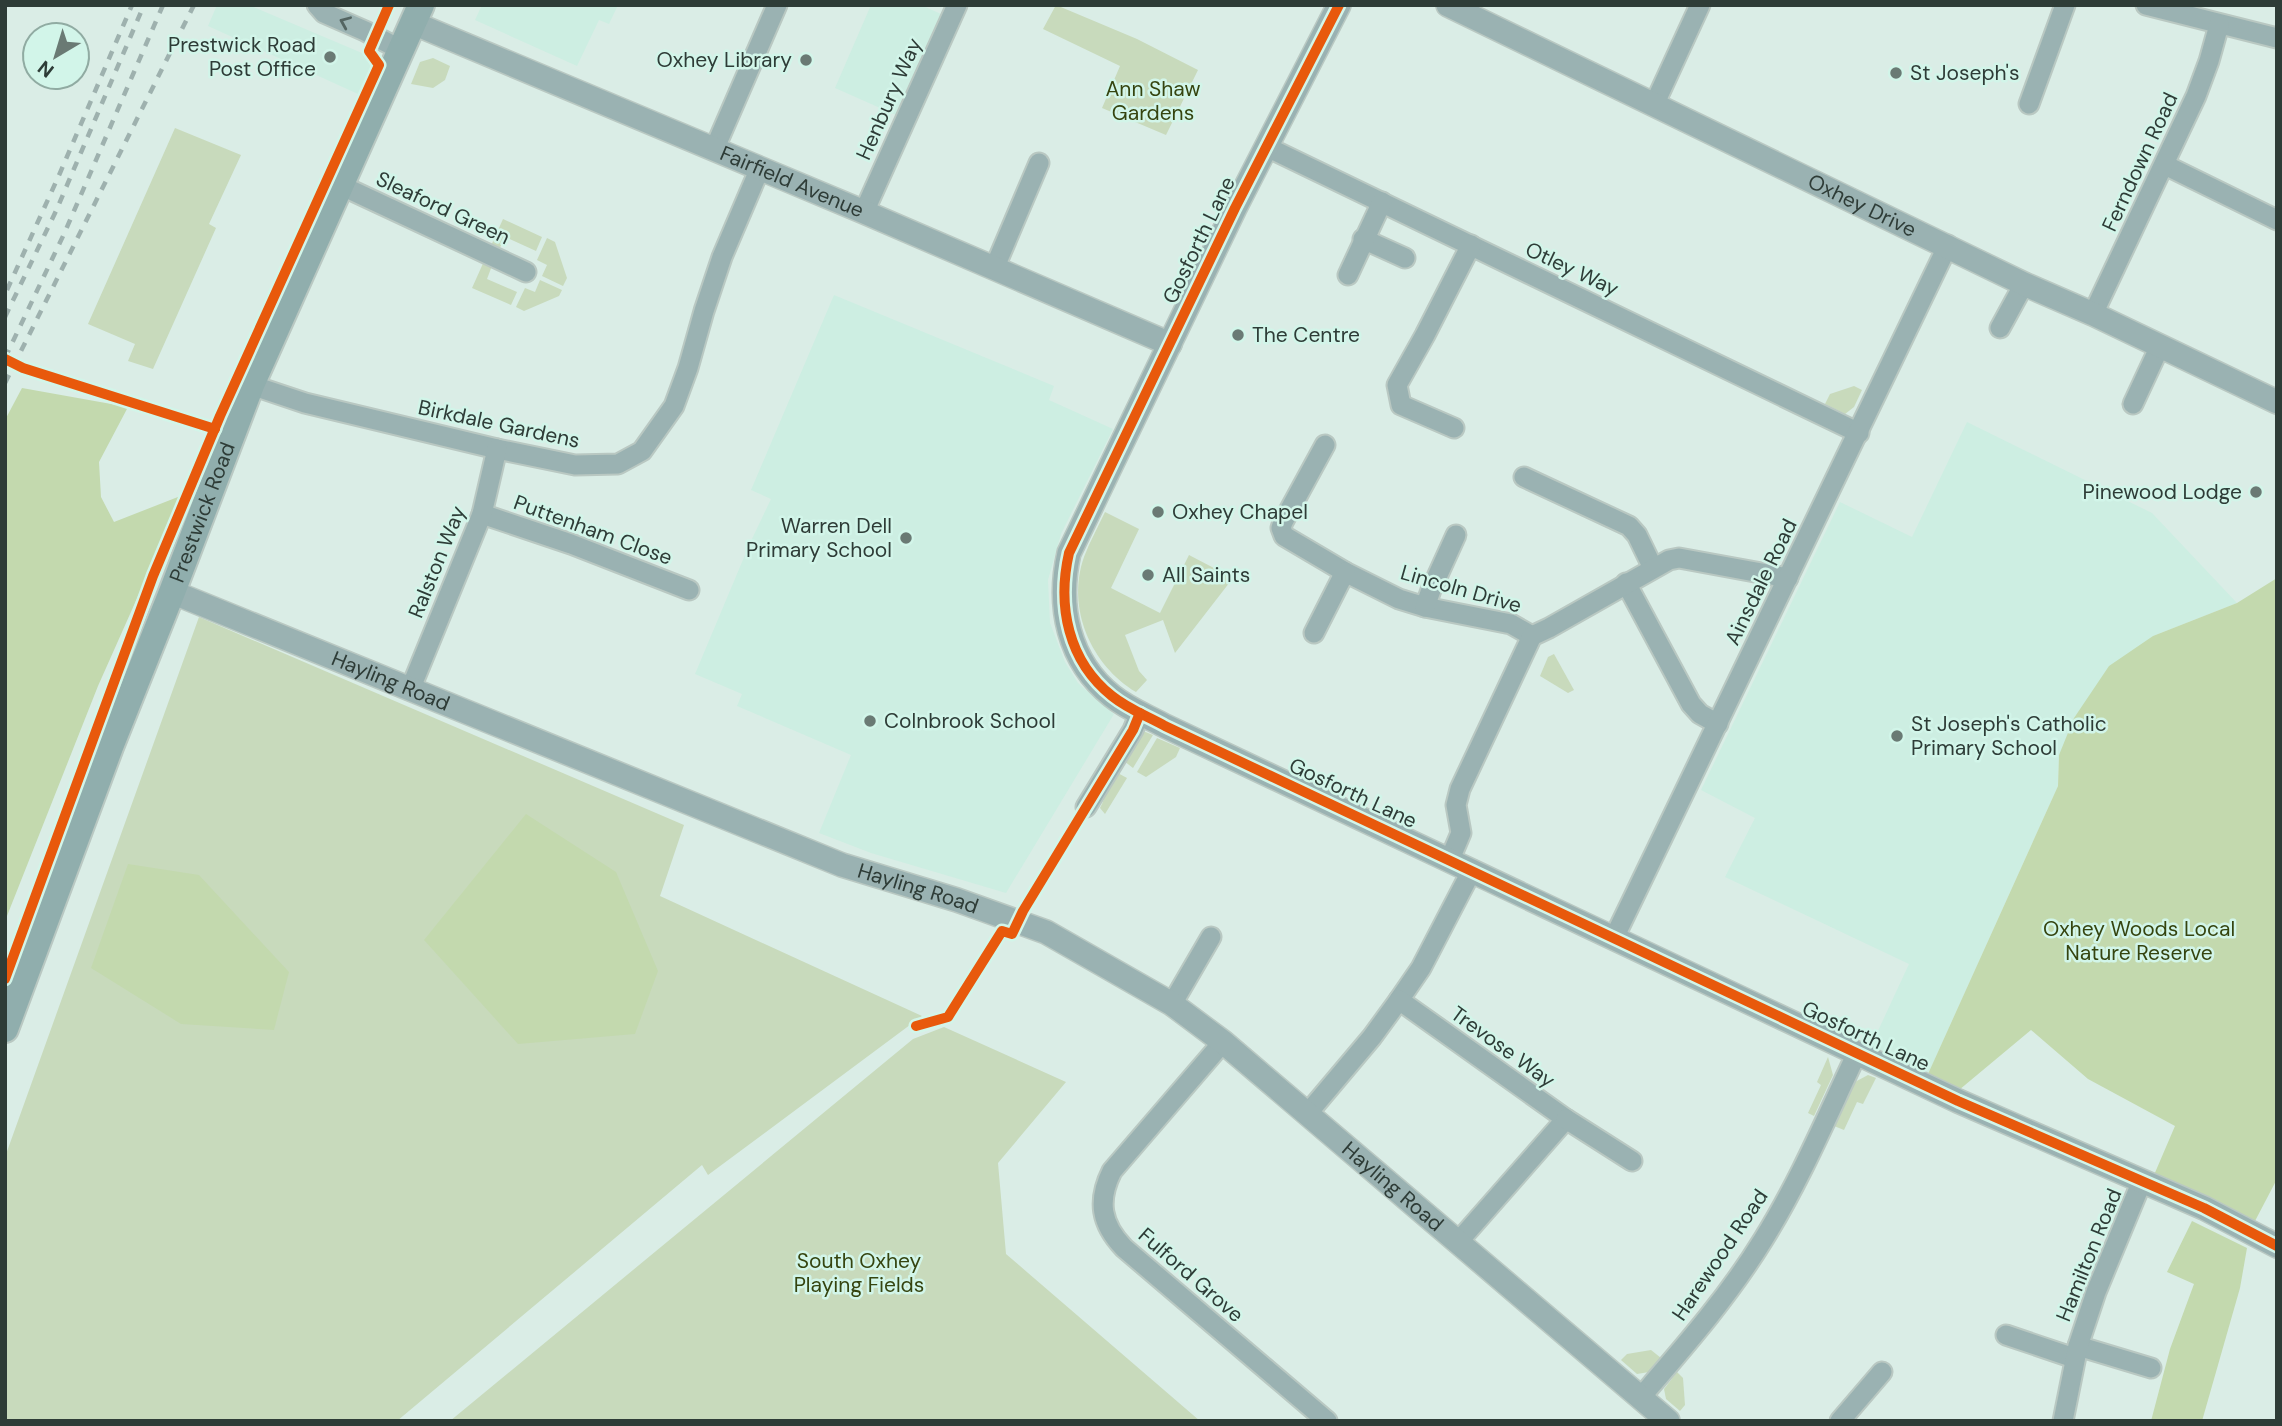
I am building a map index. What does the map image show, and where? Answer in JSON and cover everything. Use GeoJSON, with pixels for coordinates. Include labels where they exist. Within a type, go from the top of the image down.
{"type":"FeatureCollection","features":[{"type":"Feature","properties":{"kind":"main road","name":"Prestwick Road"},"geometry":{"type":"LineString","coordinates":[[5,1029],[110,747],[251,385],[417,14]]}},
{"type":"Feature","properties":{"kind":"street"},"geometry":{"type":"LineString","coordinates":[[317,5],[324,13],[401,50]]}},
{"type":"Feature","properties":{"kind":"street"},"geometry":{"type":"LineString","coordinates":[[714,150],[777,5]]}},
{"type":"Feature","properties":{"kind":"street","name":"Henbury Way"},"geometry":{"type":"LineString","coordinates":[[864,212],[957,5]]}},
{"type":"Feature","properties":{"kind":"street","name":"Gosforth Lane"},"geometry":{"type":"LineString","coordinates":[[1339,5],[1069,553],[1063,584],[1067,625],[1082,662],[1112,696],[1140,713],[1857,1053],[2005,1122],[2204,1208],[2277,1246]]}},
{"type":"Feature","properties":{"kind":"street","name":"Oxhey Drive"},"geometry":{"type":"LineString","coordinates":[[1448,5],[2024,284],[2277,402]]}},
{"type":"Feature","properties":{"kind":"street"},"geometry":{"type":"LineString","coordinates":[[1654,105],[1700,5]]}},
{"type":"Feature","properties":{"kind":"street"},"geometry":{"type":"LineString","coordinates":[[2029,104],[2065,5]]}},
{"type":"Feature","properties":{"kind":"street"},"geometry":{"type":"LineString","coordinates":[[2146,5],[2277,38]]}},
{"type":"Feature","properties":{"kind":"street","name":"Fairfield Avenue"},"geometry":{"type":"LineString","coordinates":[[417,14],[714,150],[1170,344]]}},
{"type":"Feature","properties":{"kind":"street","name":"Ferndown Road"},"geometry":{"type":"LineString","coordinates":[[2093,314],[2196,96],[2219,25]]}},
{"type":"Feature","properties":{"kind":"street","name":"Otley Way"},"geometry":{"type":"LineString","coordinates":[[1267,147],[1859,433]]}},
{"type":"Feature","properties":{"kind":"street"},"geometry":{"type":"LineString","coordinates":[[995,269],[1039,163]]}},
{"type":"Feature","properties":{"kind":"street"},"geometry":{"type":"LineString","coordinates":[[2165,165],[2277,220]]}},
{"type":"Feature","properties":{"kind":"street","name":"Birkdale Gardens"},"geometry":{"type":"LineString","coordinates":[[251,385],[305,403],[497,449],[575,465],[618,464],[642,451],[674,406],[722,257],[760,169]]}},
{"type":"Feature","properties":{"kind":"street","name":"Sleaford Green"},"geometry":{"type":"LineString","coordinates":[[340,186],[526,272]]}},
{"type":"Feature","properties":{"kind":"street"},"geometry":{"type":"LineString","coordinates":[[1348,275],[1382,202]]}},
{"type":"Feature","properties":{"kind":"street"},"geometry":{"type":"LineString","coordinates":[[1363,239],[1405,258]]}},
{"type":"Feature","properties":{"kind":"street"},"geometry":{"type":"LineString","coordinates":[[1454,429],[1401,405],[1397,385],[1471,245]]}},
{"type":"Feature","properties":{"kind":"street","name":"Ainsdale Road"},"geometry":{"type":"LineString","coordinates":[[1614,938],[1948,245]]}},
{"type":"Feature","properties":{"kind":"street"},"geometry":{"type":"LineString","coordinates":[[2000,328],[2024,284]]}},
{"type":"Feature","properties":{"kind":"street"},"geometry":{"type":"LineString","coordinates":[[2133,404],[2160,346]]}},
{"type":"Feature","properties":{"kind":"street","name":"Lincoln Drive"},"geometry":{"type":"LineString","coordinates":[[1325,445],[1286,516],[1281,528],[1284,536],[1345,572],[1399,599],[1425,607],[1511,624],[1532,636]]}},
{"type":"Feature","properties":{"kind":"street","name":"Ralston Way"},"geometry":{"type":"LineString","coordinates":[[410,690],[482,514],[497,449]]}},
{"type":"Feature","properties":{"kind":"street"},"geometry":{"type":"LineString","coordinates":[[1524,477],[1629,526],[1637,535],[1653,568]]}},
{"type":"Feature","properties":{"kind":"street","name":"Puttenham Close"},"geometry":{"type":"LineString","coordinates":[[482,514],[570,544],[689,590]]}},
{"type":"Feature","properties":{"kind":"street"},"geometry":{"type":"LineString","coordinates":[[1425,607],[1430,590],[1457,535]]}},
{"type":"Feature","properties":{"kind":"street","name":"Lincoln Drive"},"geometry":{"type":"LineString","coordinates":[[1450,859],[1461,833],[1456,805],[1460,789],[1532,636],[1669,560],[1679,558],[1788,578]]}},
{"type":"Feature","properties":{"kind":"street"},"geometry":{"type":"LineString","coordinates":[[1314,633],[1345,572]]}},
{"type":"Feature","properties":{"kind":"street"},"geometry":{"type":"LineString","coordinates":[[1626,583],[1691,704],[1700,715],[1718,724]]}},
{"type":"Feature","properties":{"kind":"street","name":"Hayling Road"},"geometry":{"type":"LineString","coordinates":[[172,592],[842,865],[957,900],[1046,932],[1172,1004],[1223,1042],[1668,1421]]}},
{"type":"Feature","properties":{"kind":"street"},"geometry":{"type":"LineString","coordinates":[[1086,807],[1133,730],[1140,713]]}},
{"type":"Feature","properties":{"kind":"street"},"geometry":{"type":"LineString","coordinates":[[1308,1113],[1372,1037],[1421,968],[1472,870]]}},
{"type":"Feature","properties":{"kind":"street"},"geometry":{"type":"LineString","coordinates":[[1172,1004],[1211,937]]}},
{"type":"Feature","properties":{"kind":"street","name":"Trevose Way"},"geometry":{"type":"LineString","coordinates":[[1399,1000],[1566,1119],[1632,1161]]}},
{"type":"Feature","properties":{"kind":"street","name":"Fulford Grove"},"geometry":{"type":"LineString","coordinates":[[1223,1042],[1112,1171],[1104,1189],[1105,1219],[1124,1248],[1327,1421]]}},
{"type":"Feature","properties":{"kind":"street","name":"Harewood Road"},"geometry":{"type":"LineString","coordinates":[[1641,1397],[1711,1313],[1762,1242],[1807,1158],[1857,1053]]}},
{"type":"Feature","properties":{"kind":"street"},"geometry":{"type":"LineString","coordinates":[[1458,1242],[1566,1119]]}},
{"type":"Feature","properties":{"kind":"street","name":"Hamilton Road"},"geometry":{"type":"LineString","coordinates":[[2063,1421],[2076,1352],[2096,1292],[2142,1181]]}},
{"type":"Feature","properties":{"kind":"street","name":"Hamilton Road"},"geometry":{"type":"LineString","coordinates":[[2006,1335],[2151,1368]]}},
{"type":"Feature","properties":{"kind":"street"},"geometry":{"type":"LineString","coordinates":[[1840,1421],[1882,1372]]}},
{"type":"Feature","properties":{"kind":"shaded area"},"geometry":{"type":"Polygon","coordinates":[[[217,5],[249,5],[369,56],[374,60],[358,94],[208,26],[217,5]]]}},
{"type":"Feature","properties":{"kind":"shaded area"},"geometry":{"type":"Polygon","coordinates":[[[482,5],[618,5],[609,24],[599,20],[577,66],[475,20],[482,5]]]}},
{"type":"Feature","properties":{"kind":"shaded area"},"geometry":{"type":"Polygon","coordinates":[[[871,5],[921,5],[941,14],[896,115],[835,88],[871,5]]]}},
{"type":"Feature","properties":{"kind":"shaded area","name":"Warren Dell Primary School"},"geometry":{"type":"Polygon","coordinates":[[[834,295],[1054,386],[1049,400],[1113,429],[1061,534],[1048,580],[1050,623],[1065,662],[1078,683],[1114,714],[1006,893],[871,853],[819,833],[851,755],[737,706],[742,694],[695,674],[771,499],[751,490],[834,295]]]}},
{"type":"Feature","properties":{"kind":"shaded area","name":"St Joseph's Catholic Primary School"},"geometry":{"type":"Polygon","coordinates":[[[1967,422],[2152,513],[2237,603],[2153,636],[2059,755],[2058,786],[1928,1074],[1870,1048],[1909,964],[1725,877],[1755,818],[1701,790],[1840,502],[1912,537],[1967,422]]]}},
{"type":"Feature","properties":{"kind":"green space","name":"Ann Shaw Gardens"},"geometry":{"type":"Polygon","coordinates":[[[1056,5],[1137,39],[1198,70],[1166,135],[1102,108],[1120,66],[1043,29],[1056,5]]]}},
{"type":"Feature","properties":{"kind":"green space"},"geometry":{"type":"Polygon","coordinates":[[[433,58],[450,66],[445,80],[433,88],[411,84],[420,62],[433,58]]]}},
{"type":"Feature","properties":{"kind":"green space"},"geometry":{"type":"Polygon","coordinates":[[[175,128],[241,155],[209,224],[216,228],[153,369],[128,361],[135,344],[88,324],[175,128]]]}},
{"type":"Feature","properties":{"kind":"green space"},"geometry":{"type":"Polygon","coordinates":[[[503,219],[542,237],[536,251],[505,237],[498,252],[490,248],[503,219]]]}},
{"type":"Feature","properties":{"kind":"green space"},"geometry":{"type":"Polygon","coordinates":[[[547,238],[555,242],[567,278],[563,286],[542,276],[547,265],[537,260],[547,238]]]}},
{"type":"Feature","properties":{"kind":"green space"},"geometry":{"type":"Polygon","coordinates":[[[485,259],[493,263],[487,279],[517,292],[511,305],[472,288],[485,259]]]}},
{"type":"Feature","properties":{"kind":"green space"},"geometry":{"type":"Polygon","coordinates":[[[540,280],[562,290],[559,296],[524,311],[516,307],[525,288],[535,292],[540,280]]]}},
{"type":"Feature","properties":{"kind":"green space"},"geometry":{"type":"Polygon","coordinates":[[[1854,386],[1862,390],[1854,407],[1845,414],[1825,404],[1830,394],[1854,386]]]}},
{"type":"Feature","properties":{"kind":"green space"},"geometry":{"type":"Polygon","coordinates":[[[22,388],[128,407],[99,462],[101,497],[114,522],[183,495],[98,686],[5,921],[5,420],[22,388]]]}},
{"type":"Feature","properties":{"kind":"green space"},"geometry":{"type":"Polygon","coordinates":[[[1105,512],[1139,529],[1111,588],[1160,613],[1189,555],[1233,578],[1175,653],[1163,620],[1125,635],[1139,671],[1147,680],[1136,692],[1106,667],[1086,634],[1081,615],[1079,576],[1086,551],[1105,512]]]}},
{"type":"Feature","properties":{"kind":"green space","name":"Oxhey Woods Local Nature Reserve"},"geometry":{"type":"Polygon","coordinates":[[[2277,578],[2277,1179],[2255,1221],[2154,1175],[2175,1126],[2088,1079],[2031,1030],[1959,1090],[1928,1074],[2058,786],[2059,755],[2074,718],[2109,666],[2153,636],[2237,603],[2277,578]]]}},
{"type":"Feature","properties":{"kind":"green space"},"geometry":{"type":"Polygon","coordinates":[[[199,617],[684,825],[660,896],[922,1016],[708,1175],[702,1165],[397,1421],[5,1421],[5,1157],[199,617]]]}},
{"type":"Feature","properties":{"kind":"green space"},"geometry":{"type":"Polygon","coordinates":[[[1554,654],[1574,690],[1568,693],[1540,676],[1548,657],[1554,654]]]}},
{"type":"Feature","properties":{"kind":"green space"},"geometry":{"type":"Polygon","coordinates":[[[1139,732],[1153,735],[1133,768],[1124,761],[1139,732]]]}},
{"type":"Feature","properties":{"kind":"green space"},"geometry":{"type":"Polygon","coordinates":[[[1157,738],[1180,748],[1176,757],[1146,777],[1137,772],[1157,738]]]}},
{"type":"Feature","properties":{"kind":"green space"},"geometry":{"type":"Polygon","coordinates":[[[1114,771],[1127,778],[1105,814],[1100,808],[1114,771]]]}},
{"type":"Feature","properties":{"kind":"green space"},"geometry":{"type":"Polygon","coordinates":[[[526,814],[616,872],[658,971],[635,1034],[518,1044],[424,940],[526,814]]]}},
{"type":"Feature","properties":{"kind":"green space"},"geometry":{"type":"Polygon","coordinates":[[[128,864],[199,875],[289,972],[274,1030],[181,1024],[91,968],[128,864]]]}},
{"type":"Feature","properties":{"kind":"green space","name":"South Oxhey Playing Fields"},"geometry":{"type":"Polygon","coordinates":[[[944,1027],[1066,1082],[998,1163],[1006,1254],[1200,1421],[450,1421],[913,1039],[944,1027]]]}},
{"type":"Feature","properties":{"kind":"green space"},"geometry":{"type":"Polygon","coordinates":[[[1828,1057],[1833,1075],[1814,1116],[1808,1113],[1821,1085],[1817,1082],[1828,1057]]]}},
{"type":"Feature","properties":{"kind":"green space"},"geometry":{"type":"Polygon","coordinates":[[[1868,1075],[1876,1078],[1863,1104],[1857,1102],[1844,1130],[1834,1126],[1853,1083],[1868,1075]]]}},
{"type":"Feature","properties":{"kind":"green space"},"geometry":{"type":"Polygon","coordinates":[[[2192,1221],[2247,1248],[2240,1288],[2202,1421],[2151,1421],[2170,1349],[2194,1284],[2167,1272],[2192,1221]]]}},
{"type":"Feature","properties":{"kind":"green space"},"geometry":{"type":"Polygon","coordinates":[[[1651,1350],[1661,1358],[1649,1372],[1637,1374],[1621,1360],[1627,1354],[1651,1350]]]}},
{"type":"Feature","properties":{"kind":"green space"},"geometry":{"type":"Polygon","coordinates":[[[1677,1372],[1683,1378],[1685,1405],[1680,1411],[1666,1399],[1664,1389],[1677,1372]]]}},
{"type":"Feature","properties":{"kind":"railway"},"geometry":{"type":"LineString","coordinates":[[7,290],[132,5]]}},
{"type":"Feature","properties":{"kind":"railway"},"geometry":{"type":"LineString","coordinates":[[5,317],[56,211],[144,5]]}},
{"type":"Feature","properties":{"kind":"railway"},"geometry":{"type":"LineString","coordinates":[[5,358],[64,234],[163,5]]}},
{"type":"Feature","properties":{"kind":"railway"},"geometry":{"type":"LineString","coordinates":[[5,383],[194,5]]}},
{"type":"Feature","properties":{"kind":"cycle path"},"geometry":{"type":"LineString","coordinates":[[5,979],[153,576],[220,416],[379,65],[369,51],[389,5]]}},
{"type":"Feature","properties":{"kind":"cycle path"},"geometry":{"type":"LineString","coordinates":[[1339,5],[1235,208],[1069,553],[1064,593],[1070,631],[1076,649],[1097,682],[1118,701],[1165,726],[1958,1101],[2204,1208],[2277,1246]]}},
{"type":"Feature","properties":{"kind":"cycle path"},"geometry":{"type":"LineString","coordinates":[[5,359],[23,368],[215,429]]}},
{"type":"Feature","properties":{"kind":"cycle path"},"geometry":{"type":"LineString","coordinates":[[916,1026],[948,1017],[1002,931],[1012,934],[1023,911],[1133,730],[1140,713]]}},
{"type":"Feature","properties":{"kind":"place","name":"Prestwick Road Post Office"},"geometry":{"type":"Point","coordinates":[330,57]}},
{"type":"Feature","properties":{"kind":"place","name":"Oxhey Library"},"geometry":{"type":"Point","coordinates":[806,60]}},
{"type":"Feature","properties":{"kind":"place","name":"St Joseph's"},"geometry":{"type":"Point","coordinates":[1896,73]}},
{"type":"Feature","properties":{"kind":"place","name":"The Centre"},"geometry":{"type":"Point","coordinates":[1238,335]}},
{"type":"Feature","properties":{"kind":"place","name":"Pinewood Lodge"},"geometry":{"type":"Point","coordinates":[2256,492]}},
{"type":"Feature","properties":{"kind":"place","name":"Oxhey Chapel"},"geometry":{"type":"Point","coordinates":[1158,512]}},
{"type":"Feature","properties":{"kind":"place","name":"Warren Dell Primary School"},"geometry":{"type":"Point","coordinates":[906,538]}},
{"type":"Feature","properties":{"kind":"place","name":"All Saints"},"geometry":{"type":"Point","coordinates":[1148,575]}},
{"type":"Feature","properties":{"kind":"place","name":"Colnbrook School"},"geometry":{"type":"Point","coordinates":[870,721]}},
{"type":"Feature","properties":{"kind":"place","name":"St Joseph's Catholic Primary School"},"geometry":{"type":"Point","coordinates":[1897,736]}}]}
